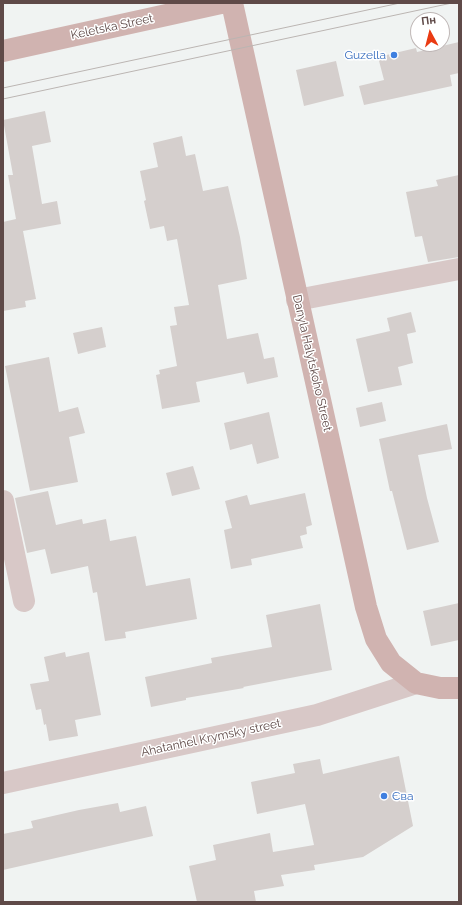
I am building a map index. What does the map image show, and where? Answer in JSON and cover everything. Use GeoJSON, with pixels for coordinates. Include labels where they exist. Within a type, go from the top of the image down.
{"type":"FeatureCollection","features":[{"type":"Feature","properties":{"kind":"main road","name":"Keletska Street"},"geometry":{"type":"LineString","coordinates":[[3,51],[221,3]]}},
{"type":"Feature","properties":{"kind":"main road","name":"Danyla Halytskoho Street"},"geometry":{"type":"LineString","coordinates":[[232,3],[366,607],[376,639],[392,663],[416,682],[450,688],[459,702]]}},
{"type":"Feature","properties":{"kind":"street"},"geometry":{"type":"LineString","coordinates":[[298,300],[459,269]]}},
{"type":"Feature","properties":{"kind":"street"},"geometry":{"type":"LineString","coordinates":[[3,501],[24,601]]}},
{"type":"Feature","properties":{"kind":"street","name":"Ahatanhel Krymsky street"},"geometry":{"type":"LineString","coordinates":[[3,783],[317,715],[416,682]]}},
{"type":"Feature","properties":{"kind":"building"},"geometry":{"type":"Polygon","coordinates":[[[459,42],[459,73],[450,75],[452,86],[364,105],[359,86],[384,80],[378,57],[410,49],[410,52],[450,52],[450,44],[459,42]]]}},
{"type":"Feature","properties":{"kind":"building"},"geometry":{"type":"Polygon","coordinates":[[[336,61],[344,96],[304,106],[296,70],[336,61]]]}},
{"type":"Feature","properties":{"kind":"building"},"geometry":{"type":"Polygon","coordinates":[[[45,111],[51,142],[32,146],[42,204],[57,201],[61,224],[23,231],[36,299],[25,301],[26,307],[3,311],[3,222],[16,219],[8,175],[13,175],[3,120],[45,111]]]}},
{"type":"Feature","properties":{"kind":"building"},"geometry":{"type":"Polygon","coordinates":[[[182,136],[186,156],[195,154],[203,191],[228,186],[240,237],[247,279],[218,285],[227,339],[258,333],[264,359],[274,357],[278,377],[247,384],[244,372],[196,382],[200,402],[162,409],[156,375],[160,374],[159,370],[177,366],[170,326],[177,325],[174,307],[189,305],[177,239],[167,241],[164,226],[150,229],[140,171],[158,167],[153,143],[182,136]]]}},
{"type":"Feature","properties":{"kind":"building"},"geometry":{"type":"Polygon","coordinates":[[[459,175],[459,257],[428,262],[422,236],[415,237],[406,192],[438,186],[436,180],[459,175]]]}},
{"type":"Feature","properties":{"kind":"building"},"geometry":{"type":"Polygon","coordinates":[[[411,312],[416,332],[407,334],[413,363],[398,367],[402,385],[368,392],[356,339],[390,331],[387,318],[411,312]]]}},
{"type":"Feature","properties":{"kind":"building"},"geometry":{"type":"Polygon","coordinates":[[[102,327],[106,347],[78,354],[73,333],[102,327]]]}},
{"type":"Feature","properties":{"kind":"building"},"geometry":{"type":"Polygon","coordinates":[[[49,357],[59,412],[78,407],[85,433],[69,437],[78,482],[30,491],[5,366],[49,357]]]}},
{"type":"Feature","properties":{"kind":"building"},"geometry":{"type":"Polygon","coordinates":[[[382,402],[386,421],[360,427],[356,408],[382,402]]]}},
{"type":"Feature","properties":{"kind":"building"},"geometry":{"type":"Polygon","coordinates":[[[269,412],[279,458],[257,464],[252,444],[230,450],[224,423],[269,412]]]}},
{"type":"Feature","properties":{"kind":"building"},"geometry":{"type":"Polygon","coordinates":[[[447,424],[452,449],[418,455],[427,498],[439,542],[407,550],[392,491],[390,491],[379,439],[447,424]]]}},
{"type":"Feature","properties":{"kind":"building"},"geometry":{"type":"Polygon","coordinates":[[[193,466],[200,489],[172,496],[166,473],[193,466]]]}},
{"type":"Feature","properties":{"kind":"building"},"geometry":{"type":"Polygon","coordinates":[[[48,491],[56,525],[82,519],[83,524],[106,519],[110,541],[136,536],[146,586],[190,578],[197,619],[125,632],[126,638],[105,641],[97,592],[93,593],[88,566],[51,574],[45,549],[27,553],[15,498],[48,491]]]}},
{"type":"Feature","properties":{"kind":"building"},"geometry":{"type":"Polygon","coordinates":[[[305,493],[312,525],[306,527],[307,534],[300,536],[303,548],[251,559],[252,565],[231,569],[224,530],[232,528],[225,501],[247,495],[250,505],[305,493]]]}},
{"type":"Feature","properties":{"kind":"building"},"geometry":{"type":"Polygon","coordinates":[[[459,603],[459,640],[431,646],[423,611],[459,603]]]}},
{"type":"Feature","properties":{"kind":"building"},"geometry":{"type":"Polygon","coordinates":[[[320,604],[332,670],[186,698],[186,700],[151,707],[145,677],[212,663],[211,658],[272,647],[266,615],[320,604]]]}},
{"type":"Feature","properties":{"kind":"building"},"geometry":{"type":"Polygon","coordinates":[[[65,652],[66,657],[89,652],[101,715],[75,720],[78,736],[49,741],[46,724],[44,725],[41,709],[36,710],[30,684],[49,681],[44,657],[65,652]]]}},
{"type":"Feature","properties":{"kind":"building"},"geometry":{"type":"Polygon","coordinates":[[[399,756],[413,826],[363,857],[314,865],[315,870],[281,875],[284,886],[254,891],[256,902],[197,902],[189,866],[216,860],[213,845],[270,833],[273,852],[314,845],[305,804],[257,814],[251,782],[295,773],[293,764],[320,759],[323,774],[399,756]]]}},
{"type":"Feature","properties":{"kind":"building"},"geometry":{"type":"Polygon","coordinates":[[[118,803],[120,812],[146,806],[153,836],[3,870],[3,834],[33,828],[31,821],[118,803]]]}},
{"type":"Feature","properties":{"kind":"tram line"},"geometry":{"type":"LineString","coordinates":[[3,88],[400,3]]}},
{"type":"Feature","properties":{"kind":"tram line"},"geometry":{"type":"LineString","coordinates":[[3,99],[452,3]]}},
{"type":"Feature","properties":{"kind":"place","name":"Guzella"},"geometry":{"type":"Point","coordinates":[394,55]}},
{"type":"Feature","properties":{"kind":"place","name":"Єва"},"geometry":{"type":"Point","coordinates":[384,796]}}]}
